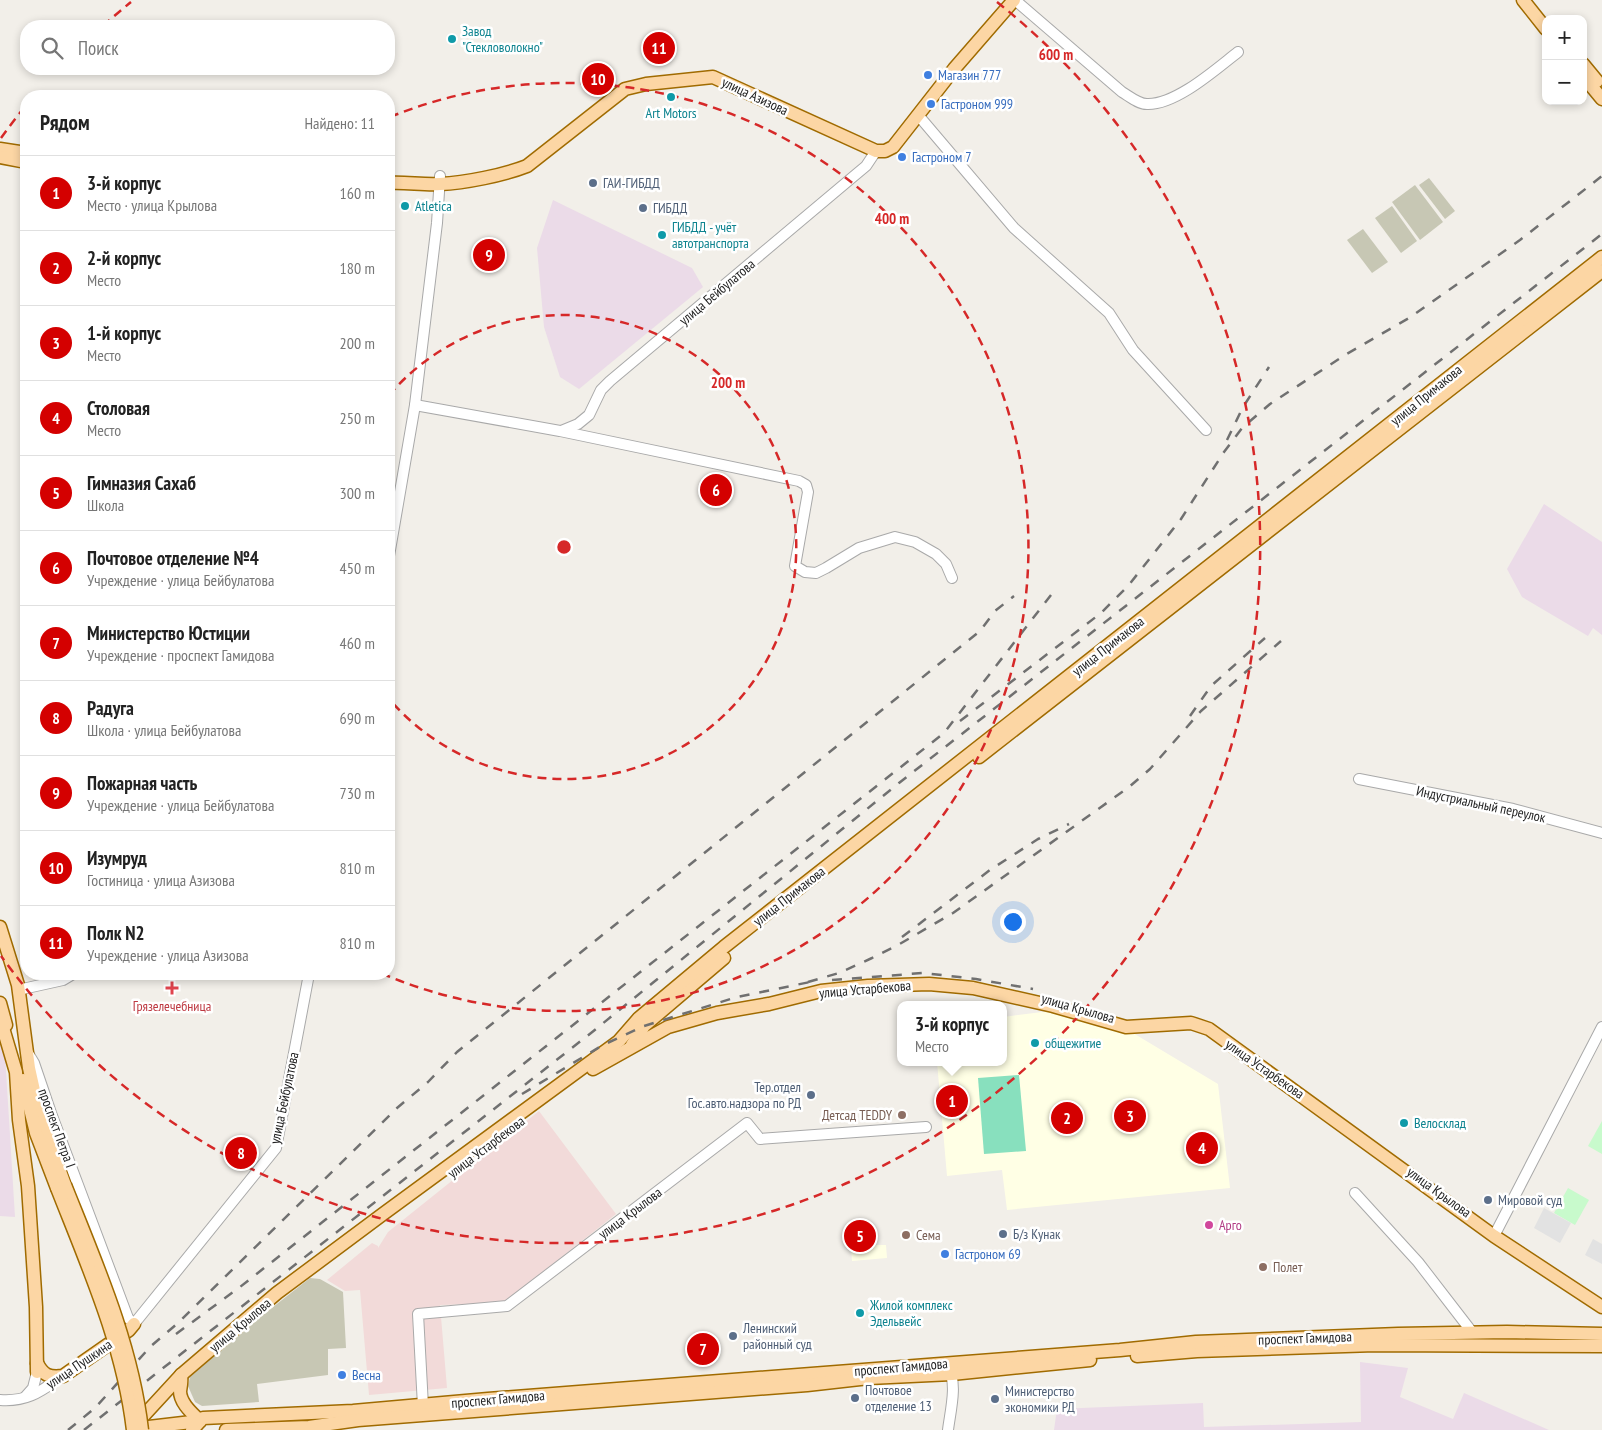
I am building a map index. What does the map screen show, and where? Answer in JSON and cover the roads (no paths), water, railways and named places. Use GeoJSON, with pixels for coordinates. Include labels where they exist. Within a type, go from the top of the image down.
{"type":"FeatureCollection","features":[{"type":"Feature","properties":{"kind":"main road","name":"улица Азизова"},"geometry":{"type":"LineString","coordinates":[[395,176],[440,180],[513,165],[530,157],[620,86],[648,78],[715,72],[877,145],[884,143],[1006,0]]}},
{"type":"Feature","properties":{"kind":"main road"},"geometry":{"type":"LineString","coordinates":[[876,151],[885,151],[893,147],[954,69],[1015,0]]}},
{"type":"Feature","properties":{"kind":"main road"},"geometry":{"type":"LineString","coordinates":[[1523,0],[1542,24]]}},
{"type":"Feature","properties":{"kind":"main road"},"geometry":{"type":"LineString","coordinates":[[1532,0],[1544,15]]}},
{"type":"Feature","properties":{"kind":"main road"},"geometry":{"type":"LineString","coordinates":[[1587,69],[1602,87]]}},
{"type":"Feature","properties":{"kind":"main road","name":"улица Азизова"},"geometry":{"type":"LineString","coordinates":[[395,183],[469,180],[517,170],[527,166],[625,89],[655,83],[713,77],[876,151]]}},
{"type":"Feature","properties":{"kind":"main road"},"geometry":{"type":"LineString","coordinates":[[1587,81],[1602,100]]}},
{"type":"Feature","properties":{"kind":"main road"},"geometry":{"type":"LineString","coordinates":[[0,149],[20,153]]}},
{"type":"Feature","properties":{"kind":"main road"},"geometry":{"type":"LineString","coordinates":[[0,157],[20,161]]}},
{"type":"Feature","properties":{"kind":"main road","name":"улица Примакова"},"geometry":{"type":"LineString","coordinates":[[625,1039],[639,1018],[724,946],[1602,256]]}},
{"type":"Feature","properties":{"kind":"main road","name":"улица Примакова"},"geometry":{"type":"LineString","coordinates":[[625,1039],[646,1028],[733,950],[1602,271]]}},
{"type":"Feature","properties":{"kind":"main road","name":"проспект Петра I"},"geometry":{"type":"LineString","coordinates":[[0,927],[18,988],[26,1050]]}},
{"type":"Feature","properties":{"kind":"main road"},"geometry":{"type":"LineString","coordinates":[[0,971],[5,970],[11,973],[18,988]]}},
{"type":"Feature","properties":{"kind":"main road","name":"улица Крылова"},"geometry":{"type":"LineString","coordinates":[[646,1028],[767,996],[819,987],[901,980],[927,980],[982,986],[1035,996],[1120,1020],[1187,1015],[1206,1020],[1495,1235],[1602,1306]]}},
{"type":"Feature","properties":{"kind":"main road","name":"улица Устарбекова"},"geometry":{"type":"LineString","coordinates":[[141,1428],[181,1378],[244,1327],[579,1078],[625,1039],[717,1013],[769,1004],[821,991],[906,984],[973,988],[1053,1006],[1126,1027],[1191,1023],[1209,1029],[1495,1235]]}},
{"type":"Feature","properties":{"kind":"main road"},"geometry":{"type":"LineString","coordinates":[[0,1004],[23,1080],[36,1134],[61,1187]]}},
{"type":"Feature","properties":{"kind":"main road"},"geometry":{"type":"LineString","coordinates":[[0,1018],[16,1072],[19,1120],[28,1186],[36,1307],[37,1367],[46,1375],[53,1377],[63,1376]]}},
{"type":"Feature","properties":{"kind":"main road"},"geometry":{"type":"LineString","coordinates":[[26,1050],[28,1068],[61,1187],[105,1313],[127,1390],[141,1428]]}},
{"type":"Feature","properties":{"kind":"main road","name":"улица Пушкина"},"geometry":{"type":"LineString","coordinates":[[63,1376],[129,1330],[134,1324]]}},
{"type":"Feature","properties":{"kind":"main road","name":"проспект Гамидова"},"geometry":{"type":"LineString","coordinates":[[226,1430],[309,1428],[329,1422],[489,1404],[948,1369],[1196,1342],[1472,1332],[1602,1334]]}},
{"type":"Feature","properties":{"kind":"main road","name":"проспект Гамидова"},"geometry":{"type":"LineString","coordinates":[[948,1369],[1010,1367],[1197,1351],[1272,1348],[1398,1344],[1602,1346]]}},
{"type":"Feature","properties":{"kind":"main road"},"geometry":{"type":"LineString","coordinates":[[181,1378],[180,1391],[183,1401],[199,1422]]}},
{"type":"Feature","properties":{"kind":"main road","name":"проспект Гамидова"},"geometry":{"type":"LineString","coordinates":[[357,1420],[423,1406],[489,1404]]}},
{"type":"Feature","properties":{"kind":"main road","name":"проспект Гамидова"},"geometry":{"type":"LineString","coordinates":[[141,1428],[309,1412],[329,1422]]}},
{"type":"Feature","properties":{"kind":"street"},"geometry":{"type":"LineString","coordinates":[[1015,0],[1122,92],[1140,103],[1160,102],[1187,91],[1238,52]]}},
{"type":"Feature","properties":{"kind":"street"},"geometry":{"type":"LineString","coordinates":[[918,115],[1014,228],[1110,314],[1133,350],[1206,430]]}},
{"type":"Feature","properties":{"kind":"street","name":"улица Бейбулатова"},"geometry":{"type":"LineString","coordinates":[[560,431],[578,424],[585,418],[594,408],[601,390],[866,166],[876,151]]}},
{"type":"Feature","properties":{"kind":"street"},"geometry":{"type":"LineString","coordinates":[[395,521],[415,405],[437,223],[440,180]]}},
{"type":"Feature","properties":{"kind":"street"},"geometry":{"type":"LineString","coordinates":[[415,405],[560,431],[799,481],[806,486],[808,492],[795,566],[805,572],[816,573],[859,548],[895,537],[915,542],[936,554],[946,564],[952,578]]}},
{"type":"Feature","properties":{"kind":"street","name":"Индустриальный переулок"},"geometry":{"type":"LineString","coordinates":[[1359,778],[1513,809],[1602,833]]}},
{"type":"Feature","properties":{"kind":"street"},"geometry":{"type":"LineString","coordinates":[[18,988],[63,980]]}},
{"type":"Feature","properties":{"kind":"street","name":"улица Бейбулатова"},"geometry":{"type":"LineString","coordinates":[[134,1324],[276,1148],[308,980]]}},
{"type":"Feature","properties":{"kind":"street"},"geometry":{"type":"LineString","coordinates":[[1495,1235],[1602,1027]]}},
{"type":"Feature","properties":{"kind":"street","name":"проспект Петра I"},"geometry":{"type":"LineString","coordinates":[[26,1050],[34,1063],[128,1318],[134,1324]]}},
{"type":"Feature","properties":{"kind":"street","name":"улица Крылова"},"geometry":{"type":"LineString","coordinates":[[423,1406],[418,1314],[507,1306],[747,1122],[760,1139],[926,1127]]}},
{"type":"Feature","properties":{"kind":"street"},"geometry":{"type":"LineString","coordinates":[[1356,1194],[1418,1262],[1472,1332]]}},
{"type":"Feature","properties":{"kind":"street"},"geometry":{"type":"LineString","coordinates":[[0,1400],[22,1400],[33,1388],[37,1367]]}},
{"type":"Feature","properties":{"kind":"street"},"geometry":{"type":"LineString","coordinates":[[948,1369],[953,1386],[948,1430]]}},
{"type":"Feature","properties":{"kind":"street","name":"улица Пушкина"},"geometry":{"type":"LineString","coordinates":[[22,1400],[63,1376]]}},
{"type":"Feature","properties":{"kind":"street"},"geometry":{"type":"LineString","coordinates":[[309,1412],[309,1428]]}},
{"type":"Feature","properties":{"kind":"railway"},"geometry":{"type":"LineString","coordinates":[[960,721],[1101,613],[1128,586],[1181,519],[1224,452],[1242,428],[1270,404],[1345,355],[1409,318],[1520,240],[1602,176]]}},
{"type":"Feature","properties":{"kind":"railway"},"geometry":{"type":"LineString","coordinates":[[84,1430],[591,1033],[899,783],[1602,234]]}},
{"type":"Feature","properties":{"kind":"railway"},"geometry":{"type":"LineString","coordinates":[[1227,440],[1243,407],[1269,367]]}},
{"type":"Feature","properties":{"kind":"railway"},"geometry":{"type":"LineString","coordinates":[[176,1334],[240,1287],[944,733],[1051,595]]}},
{"type":"Feature","properties":{"kind":"railway"},"geometry":{"type":"LineString","coordinates":[[68,1430],[95,1408],[151,1346],[178,1323],[397,1108],[428,1082],[457,1052],[980,631],[995,611],[1014,596]]}},
{"type":"Feature","properties":{"kind":"railway"},"geometry":{"type":"LineString","coordinates":[[1190,716],[1211,686],[1265,638]]}},
{"type":"Feature","properties":{"kind":"railway"},"geometry":{"type":"LineString","coordinates":[[808,982],[839,973],[872,958],[953,913],[1129,787],[1150,769],[1201,711],[1281,641]]}},
{"type":"Feature","properties":{"kind":"railway"},"geometry":{"type":"LineString","coordinates":[[902,937],[990,870],[1038,839],[1069,824]]}},
{"type":"Feature","properties":{"kind":"railway"},"geometry":{"type":"LineString","coordinates":[[832,980],[923,973],[976,979],[1033,989]]}},
{"type":"Feature","properties":{"kind":"railway"},"geometry":{"type":"LineString","coordinates":[[522,1094],[603,1045],[644,1026],[737,997],[815,981]]}},
{"type":"Feature","properties":{"kind":"place","name":"Завод \"Стекловолокно\""},"geometry":{"type":"Point","coordinates":[452,39]}},
{"type":"Feature","properties":{"kind":"place","name":"Полк N2"},"geometry":{"type":"Point","coordinates":[659,48]}},
{"type":"Feature","properties":{"kind":"place","name":"Магазин 777"},"geometry":{"type":"Point","coordinates":[928,75]}},
{"type":"Feature","properties":{"kind":"place","name":"Изумруд"},"geometry":{"type":"Point","coordinates":[598,79]}},
{"type":"Feature","properties":{"kind":"place","name":"Art Motors"},"geometry":{"type":"Point","coordinates":[671,97]}},
{"type":"Feature","properties":{"kind":"place","name":"Гастроном 999"},"geometry":{"type":"Point","coordinates":[931,104]}},
{"type":"Feature","properties":{"kind":"place","name":"Гастроном 7"},"geometry":{"type":"Point","coordinates":[902,157]}},
{"type":"Feature","properties":{"kind":"place","name":"ГАИ-ГИБДД"},"geometry":{"type":"Point","coordinates":[593,183]}},
{"type":"Feature","properties":{"kind":"place","name":"Atletica"},"geometry":{"type":"Point","coordinates":[405,206]}},
{"type":"Feature","properties":{"kind":"place","name":"ГИБДД"},"geometry":{"type":"Point","coordinates":[643,208]}},
{"type":"Feature","properties":{"kind":"place","name":"ГИБДД - учёт автотранспорта"},"geometry":{"type":"Point","coordinates":[662,235]}},
{"type":"Feature","properties":{"kind":"place","name":"Пожарная часть"},"geometry":{"type":"Point","coordinates":[489,255]}},
{"type":"Feature","properties":{"kind":"place","name":"Почтовое отделение №4"},"geometry":{"type":"Point","coordinates":[716,490]}},
{"type":"Feature","properties":{"kind":"place","name":"Грязелечебница"},"geometry":{"type":"Point","coordinates":[172,988]}},
{"type":"Feature","properties":{"kind":"place","name":"общежитие"},"geometry":{"type":"Point","coordinates":[1035,1043]}},
{"type":"Feature","properties":{"kind":"place","name":"Тер.отдел Гос.авто.надзора по РД"},"geometry":{"type":"Point","coordinates":[811,1095]}},
{"type":"Feature","properties":{"kind":"place","name":"3-й корпус"},"geometry":{"type":"Point","coordinates":[952,1101]}},
{"type":"Feature","properties":{"kind":"place","name":"Детсад TEDDY"},"geometry":{"type":"Point","coordinates":[902,1115]}},
{"type":"Feature","properties":{"kind":"place","name":"1-й корпус"},"geometry":{"type":"Point","coordinates":[1130,1116]}},
{"type":"Feature","properties":{"kind":"place","name":"2-й корпус"},"geometry":{"type":"Point","coordinates":[1067,1118]}},
{"type":"Feature","properties":{"kind":"place","name":"Велосклад"},"geometry":{"type":"Point","coordinates":[1404,1123]}},
{"type":"Feature","properties":{"kind":"place","name":"Столовая"},"geometry":{"type":"Point","coordinates":[1202,1148]}},
{"type":"Feature","properties":{"kind":"place","name":"Радуга"},"geometry":{"type":"Point","coordinates":[241,1153]}},
{"type":"Feature","properties":{"kind":"place","name":"Мировой суд"},"geometry":{"type":"Point","coordinates":[1488,1200]}},
{"type":"Feature","properties":{"kind":"place","name":"Арго"},"geometry":{"type":"Point","coordinates":[1209,1225]}},
{"type":"Feature","properties":{"kind":"place","name":"Б/з Кунак"},"geometry":{"type":"Point","coordinates":[1003,1234]}},
{"type":"Feature","properties":{"kind":"place","name":"Сема"},"geometry":{"type":"Point","coordinates":[906,1235]}},
{"type":"Feature","properties":{"kind":"place","name":"Гимназия Сахаб"},"geometry":{"type":"Point","coordinates":[860,1236]}},
{"type":"Feature","properties":{"kind":"place","name":"Гастроном 69"},"geometry":{"type":"Point","coordinates":[945,1254]}},
{"type":"Feature","properties":{"kind":"place","name":"Полет"},"geometry":{"type":"Point","coordinates":[1263,1267]}},
{"type":"Feature","properties":{"kind":"place","name":"Жилой комплекс Эдельвейс"},"geometry":{"type":"Point","coordinates":[860,1313]}},
{"type":"Feature","properties":{"kind":"place","name":"Ленинский районный суд"},"geometry":{"type":"Point","coordinates":[733,1336]}},
{"type":"Feature","properties":{"kind":"place","name":"Министерство Юстиции"},"geometry":{"type":"Point","coordinates":[703,1349]}},
{"type":"Feature","properties":{"kind":"place","name":"Весна"},"geometry":{"type":"Point","coordinates":[342,1375]}},
{"type":"Feature","properties":{"kind":"place","name":"Почтовое отделение 13"},"geometry":{"type":"Point","coordinates":[855,1398]}},
{"type":"Feature","properties":{"kind":"place","name":"Министерство экономики РД"},"geometry":{"type":"Point","coordinates":[995,1399]}}]}
